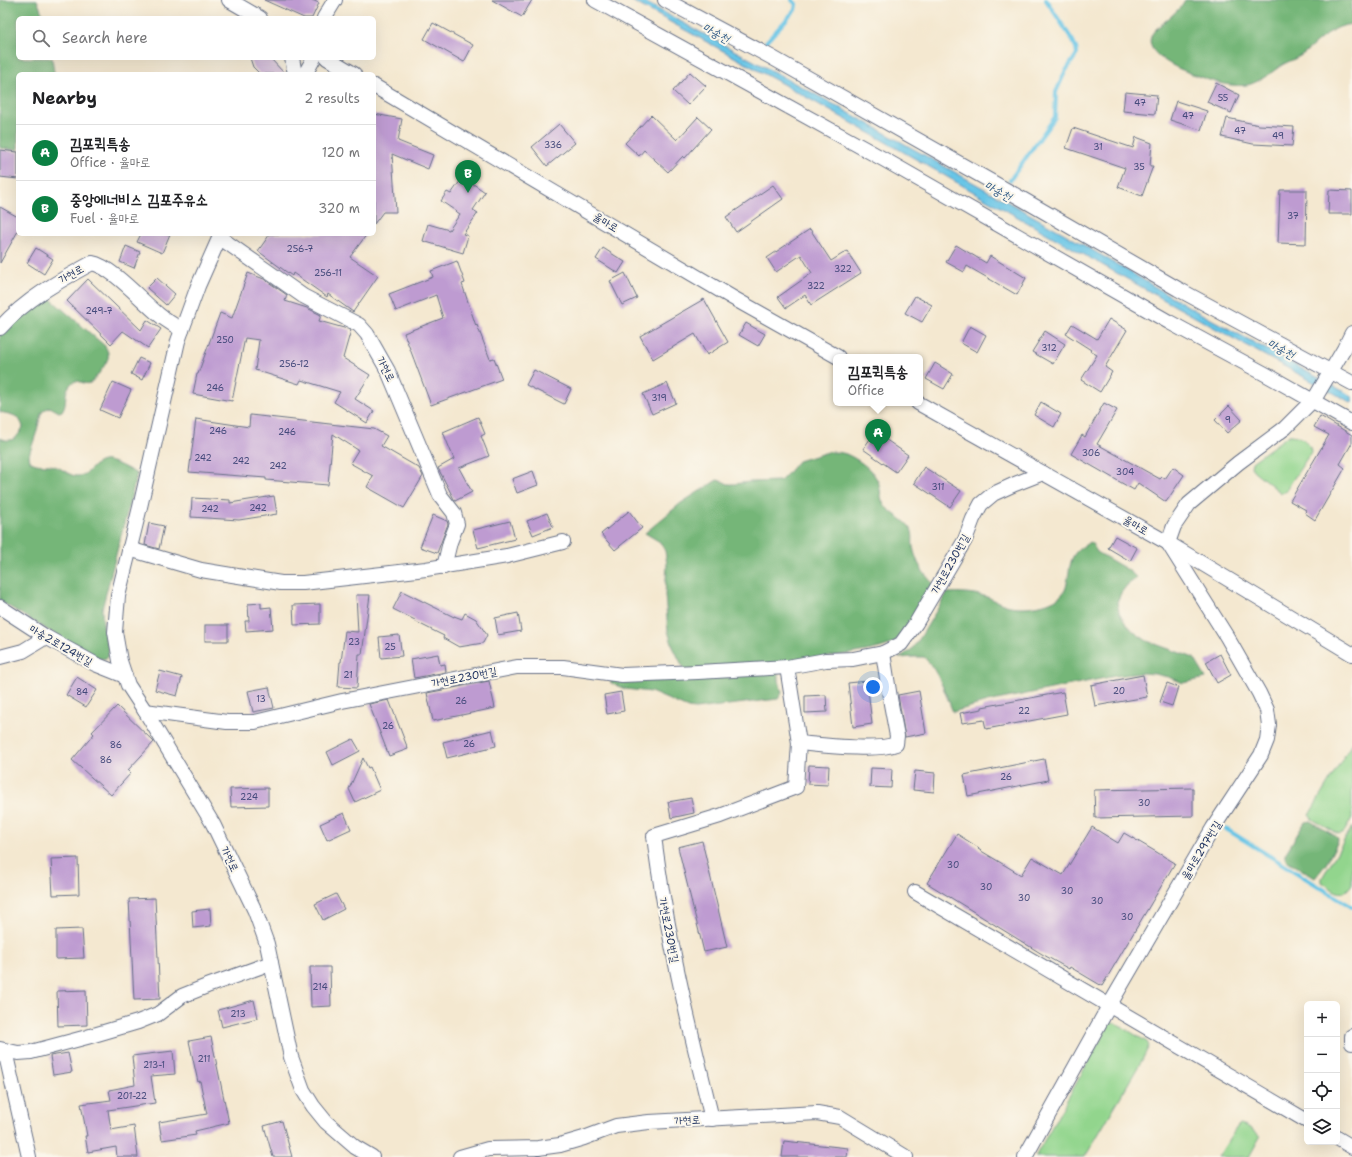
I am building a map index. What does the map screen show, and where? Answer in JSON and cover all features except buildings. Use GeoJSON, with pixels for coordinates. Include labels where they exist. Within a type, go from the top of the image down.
{"type":"FeatureCollection","features":[{"type":"Feature","properties":{"kind":"street"},"geometry":{"type":"LineString","coordinates":[[229,0],[257,16]]}},
{"type":"Feature","properties":{"kind":"street"},"geometry":{"type":"LineString","coordinates":[[325,16],[335,0]]}},
{"type":"Feature","properties":{"kind":"street"},"geometry":{"type":"LineString","coordinates":[[595,0],[892,164],[1169,322],[1267,374],[1352,423]]}},
{"type":"Feature","properties":{"kind":"street"},"geometry":{"type":"LineString","coordinates":[[665,0],[771,57],[1192,296],[1352,383]]}},
{"type":"Feature","properties":{"kind":"street"},"geometry":{"type":"LineString","coordinates":[[292,60],[295,72]]}},
{"type":"Feature","properties":{"kind":"street"},"geometry":{"type":"LineString","coordinates":[[306,72],[313,60]]}},
{"type":"Feature","properties":{"kind":"street"},"geometry":{"type":"LineString","coordinates":[[330,60],[351,72]]}},
{"type":"Feature","properties":{"kind":"street","name":"율마로"},"geometry":{"type":"LineString","coordinates":[[376,87],[727,294],[833,354]]}},
{"type":"Feature","properties":{"kind":"street","name":"가현로"},"geometry":{"type":"LineString","coordinates":[[372,1157],[355,1147],[326,1122],[313,1106],[303,1090],[291,1057],[267,944],[255,911],[213,824],[128,685],[120,661],[115,632],[118,596],[140,508],[178,341],[198,286],[220,236],[303,296],[358,325],[367,334],[388,371],[440,495],[454,513],[457,524],[450,542],[444,566]]}},
{"type":"Feature","properties":{"kind":"street","name":"가현로"},"geometry":{"type":"LineString","coordinates":[[0,328],[11,315],[47,288],[92,262],[100,264],[158,315],[182,330]]}},
{"type":"Feature","properties":{"kind":"street"},"geometry":{"type":"LineString","coordinates":[[1168,543],[1174,526],[1189,504],[1238,463],[1285,428],[1314,400],[1352,333]]}},
{"type":"Feature","properties":{"kind":"street","name":"율마로"},"geometry":{"type":"LineString","coordinates":[[923,406],[1168,543],[1352,654]]}},
{"type":"Feature","properties":{"kind":"street","name":"가현로230번길"},"geometry":{"type":"LineString","coordinates":[[145,711],[227,722],[255,722],[350,700],[517,668],[563,667],[622,675],[787,667],[826,660],[853,658],[883,653],[901,644],[916,623],[965,540],[972,519],[981,504],[993,494],[1043,472]]}},
{"type":"Feature","properties":{"kind":"street"},"geometry":{"type":"LineString","coordinates":[[130,549],[201,570],[281,583],[303,583],[444,566],[508,556],[563,542]]}},
{"type":"Feature","properties":{"kind":"street","name":"율마로297번길"},"geometry":{"type":"LineString","coordinates":[[1025,1157],[1108,1006],[1213,828],[1261,755],[1267,740],[1269,725],[1267,710],[1259,693],[1227,637],[1168,543]]}},
{"type":"Feature","properties":{"kind":"street","name":"마송2로124번길"},"geometry":{"type":"LineString","coordinates":[[0,607],[46,637],[95,664],[125,676]]}},
{"type":"Feature","properties":{"kind":"street"},"geometry":{"type":"LineString","coordinates":[[0,658],[23,651],[46,637]]}},
{"type":"Feature","properties":{"kind":"street"},"geometry":{"type":"LineString","coordinates":[[799,743],[867,748],[889,747],[896,744],[897,736],[883,653]]}},
{"type":"Feature","properties":{"kind":"street","name":"가현로230번길"},"geometry":{"type":"LineString","coordinates":[[712,1119],[682,995],[660,888],[654,836],[720,816],[796,787],[799,743],[787,667]]}},
{"type":"Feature","properties":{"kind":"street"},"geometry":{"type":"LineString","coordinates":[[915,892],[1304,1119]]}},
{"type":"Feature","properties":{"kind":"street"},"geometry":{"type":"LineString","coordinates":[[29,1157],[3,1050],[18,1053],[31,1052],[138,1022],[158,1014],[182,996],[271,963]]}},
{"type":"Feature","properties":{"kind":"street"},"geometry":{"type":"LineString","coordinates":[[1352,1036],[1352,1043]]}},
{"type":"Feature","properties":{"kind":"street","name":"가현로"},"geometry":{"type":"LineString","coordinates":[[460,1157],[488,1149],[538,1148],[560,1145],[616,1126],[649,1122],[817,1113],[840,1117],[906,1157]]}},
{"type":"Feature","properties":{"kind":"street"},"geometry":{"type":"LineString","coordinates":[[1340,1140],[1352,1147]]}},
{"type":"Feature","properties":{"kind":"green space"},"geometry":{"type":"Polygon","coordinates":[[[0,0],[37,0],[43,16],[16,16],[16,60],[52,60],[54,72],[16,72],[16,150],[0,148],[0,0]]]}},
{"type":"Feature","properties":{"kind":"green space"},"geometry":{"type":"Polygon","coordinates":[[[1185,0],[1352,0],[1352,24],[1333,30],[1302,55],[1251,84],[1225,84],[1206,79],[1175,66],[1162,59],[1152,49],[1150,43],[1151,37],[1155,30],[1175,13],[1185,0]]]}},
{"type":"Feature","properties":{"kind":"green space"},"geometry":{"type":"Polygon","coordinates":[[[45,294],[105,346],[108,356],[95,379],[90,383],[87,384],[75,381],[70,385],[62,411],[59,412],[50,407],[44,410],[41,414],[29,455],[30,461],[36,464],[54,466],[76,476],[84,474],[96,464],[103,461],[120,465],[137,474],[102,609],[102,619],[109,650],[109,654],[104,659],[92,657],[0,601],[0,438],[4,440],[11,440],[19,434],[23,427],[17,417],[0,412],[0,333],[45,294]]]}},
{"type":"Feature","properties":{"kind":"green space"},"geometry":{"type":"Polygon","coordinates":[[[1289,435],[1303,439],[1309,445],[1311,452],[1285,492],[1281,493],[1251,467],[1252,462],[1289,435]]]}},
{"type":"Feature","properties":{"kind":"green space"},"geometry":{"type":"Polygon","coordinates":[[[828,452],[842,453],[851,456],[870,470],[879,484],[884,505],[911,529],[914,552],[918,563],[926,576],[934,584],[902,635],[896,641],[875,649],[820,658],[775,663],[782,693],[778,699],[695,709],[688,708],[651,692],[625,689],[611,683],[614,678],[685,676],[668,631],[665,595],[667,564],[665,551],[660,542],[645,533],[681,503],[717,480],[728,484],[780,481],[798,461],[828,452]]]}},
{"type":"Feature","properties":{"kind":"green space"},"geometry":{"type":"Polygon","coordinates":[[[1091,542],[1097,552],[1128,570],[1137,578],[1127,585],[1117,602],[1119,612],[1124,621],[1134,632],[1147,641],[1194,658],[1206,678],[1183,683],[1155,674],[1142,673],[1115,676],[987,702],[953,712],[938,676],[924,657],[899,658],[911,650],[920,638],[947,593],[970,593],[987,597],[1003,604],[1021,607],[1030,607],[1055,600],[1065,590],[1070,565],[1076,552],[1091,542]]]}},
{"type":"Feature","properties":{"kind":"green space"},"geometry":{"type":"Polygon","coordinates":[[[1352,743],[1352,818],[1344,832],[1340,834],[1312,819],[1309,815],[1352,743]]]}},
{"type":"Feature","properties":{"kind":"green space"},"geometry":{"type":"Polygon","coordinates":[[[1310,821],[1337,837],[1338,841],[1326,864],[1315,878],[1285,858],[1285,854],[1305,822],[1310,821]]]}},
{"type":"Feature","properties":{"kind":"green space"},"geometry":{"type":"Polygon","coordinates":[[[1352,827],[1352,884],[1345,892],[1341,893],[1322,882],[1322,878],[1352,827]]]}},
{"type":"Feature","properties":{"kind":"green space"},"geometry":{"type":"Polygon","coordinates":[[[1110,1023],[1116,1023],[1147,1042],[1149,1046],[1142,1060],[1085,1157],[1035,1157],[1110,1023]]]}},
{"type":"Feature","properties":{"kind":"green space"},"geometry":{"type":"Polygon","coordinates":[[[1240,1124],[1251,1129],[1260,1137],[1249,1157],[1218,1157],[1237,1127],[1240,1124]]]}},
{"type":"Feature","properties":{"kind":"water"},"geometry":{"type":"Polygon","coordinates":[[[630,0],[641,0],[837,106],[1065,234],[1198,312],[1352,396],[1352,403],[1171,304],[811,100],[630,0]]]}},
{"type":"Feature","properties":{"kind":"waterway"},"geometry":{"type":"LineString","coordinates":[[766,42],[795,10],[796,4],[792,0]]}},
{"type":"Feature","properties":{"kind":"waterway"},"geometry":{"type":"LineString","coordinates":[[1010,180],[1055,117],[1056,92],[1065,72],[1077,54],[1073,41],[1046,0]]}},
{"type":"Feature","properties":{"kind":"waterway"},"geometry":{"type":"LineString","coordinates":[[1226,829],[1352,907]]}},
{"type":"Feature","properties":{"kind":"place","name":"중앙에너비스 김포주유소"},"geometry":{"type":"Point","coordinates":[468,193]}},
{"type":"Feature","properties":{"kind":"place","name":"김포퀵특송"},"geometry":{"type":"Point","coordinates":[878,452]}},
{"type":"Feature","properties":{"kind":"water label","name":"마송천"},"geometry":{"type":"Point","coordinates":[716,33]}},
{"type":"Feature","properties":{"kind":"water label","name":"마송천"},"geometry":{"type":"Point","coordinates":[998,191]}},
{"type":"Feature","properties":{"kind":"water label","name":"마송천"},"geometry":{"type":"Point","coordinates":[1281,349]}}]}
